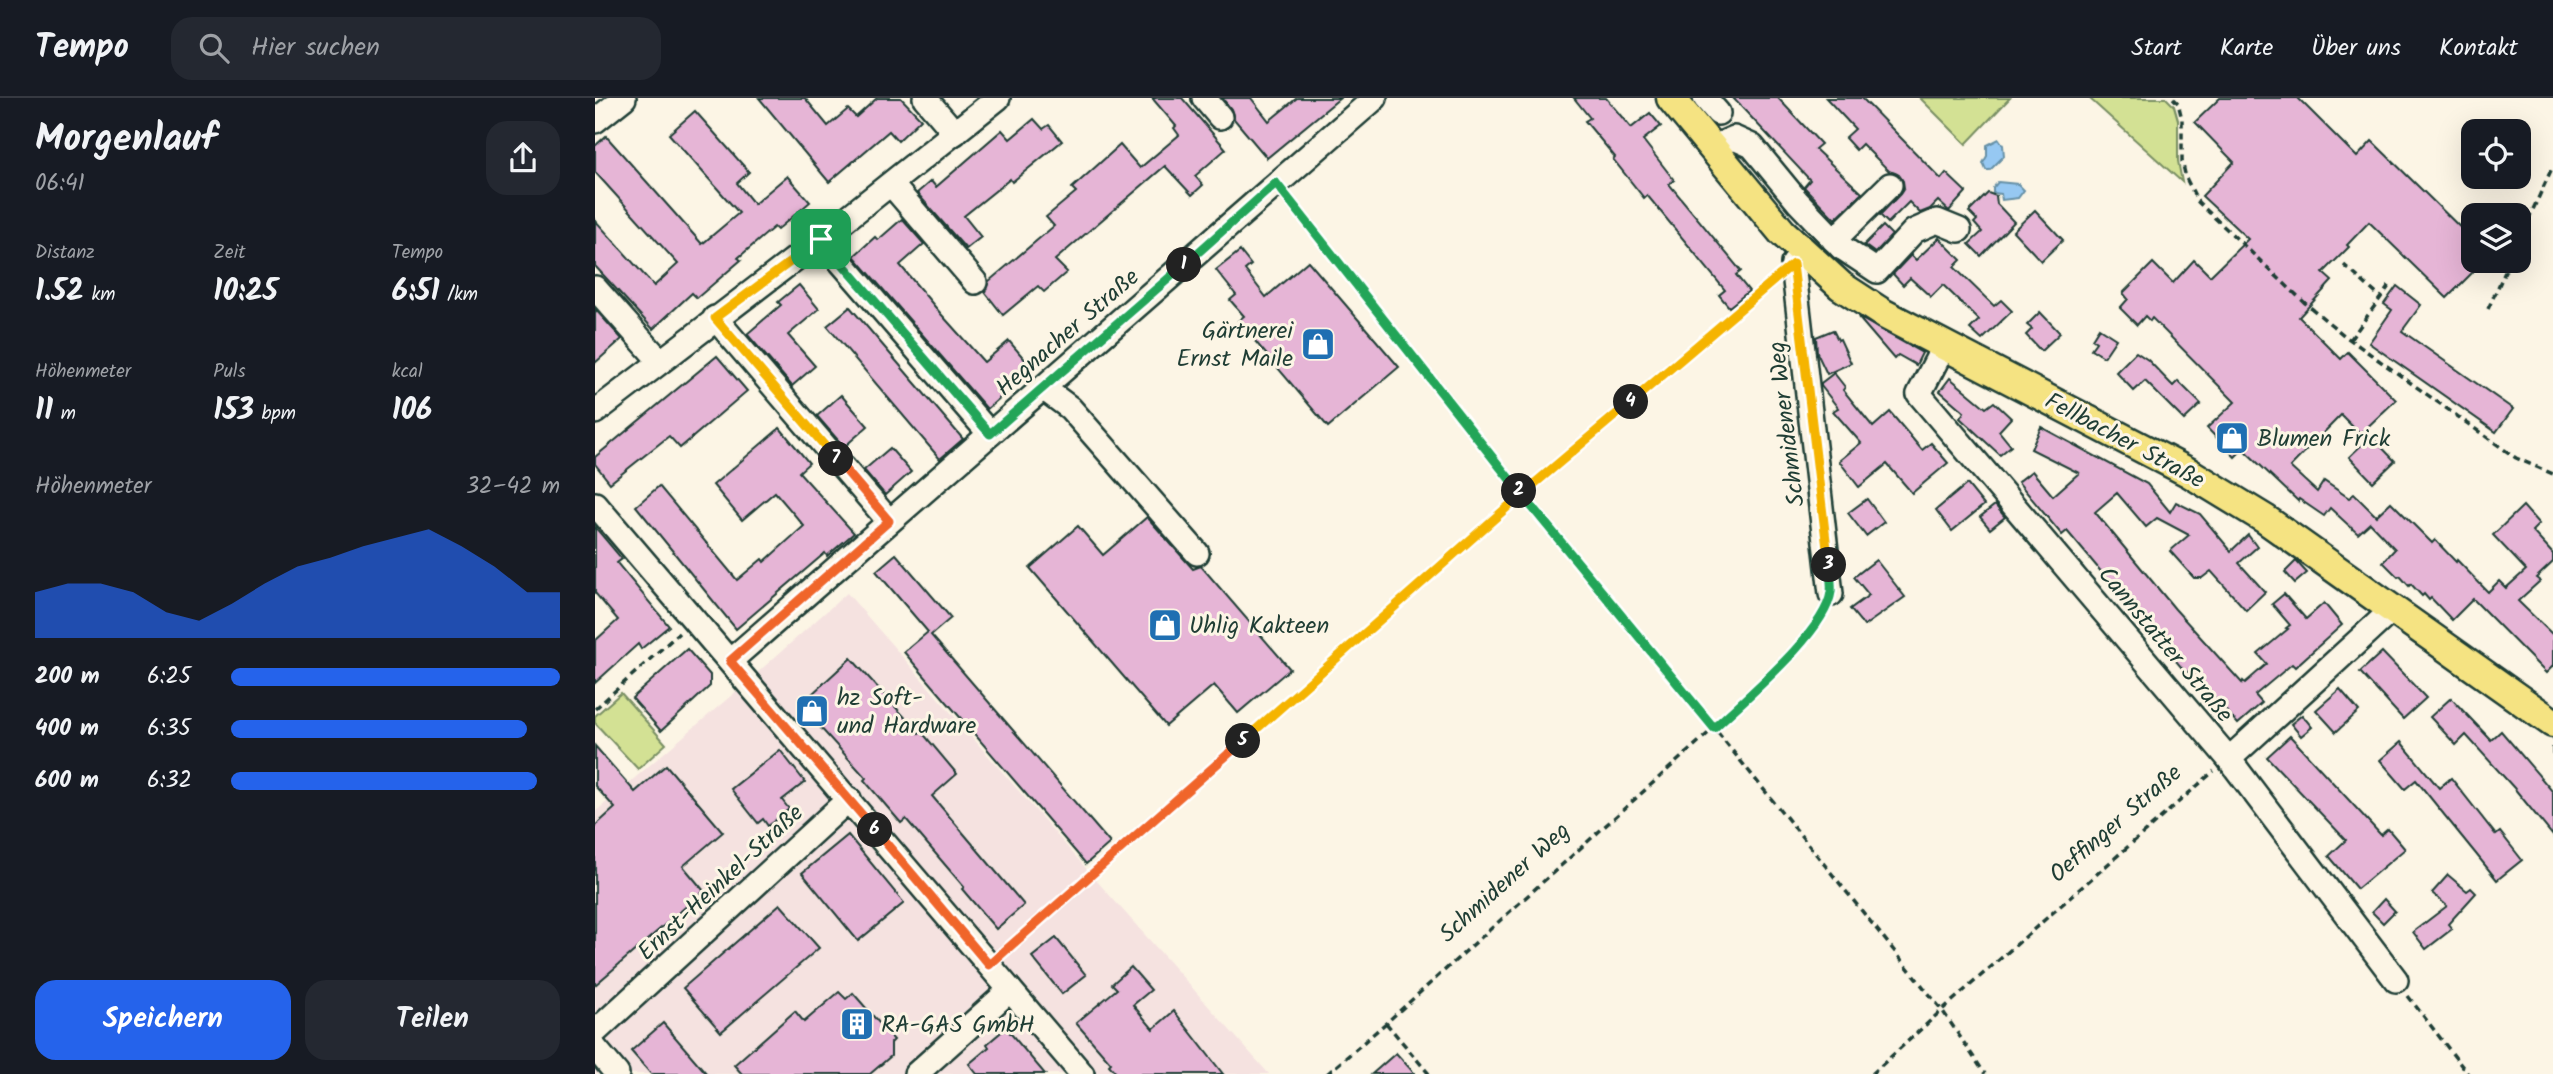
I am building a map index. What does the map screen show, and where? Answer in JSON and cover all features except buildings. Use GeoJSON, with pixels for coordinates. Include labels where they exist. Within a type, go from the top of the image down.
{"type":"FeatureCollection","features":[{"type":"Feature","properties":{"kind":"main road","name":"Fellbacher Straße"},"geometry":{"type":"LineString","coordinates":[[1671,98],[1782,232],[1798,258],[1884,314],[2188,472],[2265,519],[2553,723]]}},
{"type":"Feature","properties":{"kind":"street"},"geometry":{"type":"LineString","coordinates":[[595,121],[624,98]]}},
{"type":"Feature","properties":{"kind":"street"},"geometry":{"type":"LineString","coordinates":[[925,98],[955,133]]}},
{"type":"Feature","properties":{"kind":"street"},"geometry":{"type":"LineString","coordinates":[[595,412],[821,239],[998,98]]}},
{"type":"Feature","properties":{"kind":"street"},"geometry":{"type":"LineString","coordinates":[[1204,98],[1220,117]]}},
{"type":"Feature","properties":{"kind":"street","name":"Hegnacher Straße"},"geometry":{"type":"LineString","coordinates":[[730,661],[1374,98]]}},
{"type":"Feature","properties":{"kind":"street"},"geometry":{"type":"LineString","coordinates":[[1711,148],[1734,138],[1752,146],[1798,202],[1839,245],[1877,271],[1914,231],[1937,221],[1959,230]]}},
{"type":"Feature","properties":{"kind":"street"},"geometry":{"type":"LineString","coordinates":[[891,184],[975,282]]}},
{"type":"Feature","properties":{"kind":"street"},"geometry":{"type":"LineString","coordinates":[[1839,245],[1890,185]]}},
{"type":"Feature","properties":{"kind":"street"},"geometry":{"type":"LineString","coordinates":[[821,239],[990,434]]}},
{"type":"Feature","properties":{"kind":"street","name":"Schmidener Weg"},"geometry":{"type":"LineString","coordinates":[[1798,258],[1831,594]]}},
{"type":"Feature","properties":{"kind":"street"},"geometry":{"type":"LineString","coordinates":[[595,288],[660,360]]}},
{"type":"Feature","properties":{"kind":"street"},"geometry":{"type":"LineString","coordinates":[[715,318],[889,521]]}},
{"type":"Feature","properties":{"kind":"street","name":"Cannstatter Straße"},"geometry":{"type":"LineString","coordinates":[[1944,346],[1919,394],[2229,758],[2396,980]]}},
{"type":"Feature","properties":{"kind":"street"},"geometry":{"type":"LineString","coordinates":[[1043,388],[1070,408],[1197,553]]}},
{"type":"Feature","properties":{"kind":"street"},"geometry":{"type":"LineString","coordinates":[[595,504],[1082,1074]]}},
{"type":"Feature","properties":{"kind":"street"},"geometry":{"type":"LineString","coordinates":[[2229,758],[2392,610]]}},
{"type":"Feature","properties":{"kind":"street","name":"Ernst-Heinkel-Straße"},"geometry":{"type":"LineString","coordinates":[[595,1032],[849,799]]}},
{"type":"Feature","properties":{"kind":"street"},"geometry":{"type":"LineString","coordinates":[[928,1070],[1010,990]]}},
{"type":"Feature","properties":{"kind":"street"},"geometry":{"type":"LineString","coordinates":[[595,1048],[617,1074]]}},
{"type":"Feature","properties":{"kind":"path"},"geometry":{"type":"LineString","coordinates":[[2173,98],[2178,103],[2182,119],[2182,161],[2197,202],[2305,303],[2350,340],[2517,458],[2553,474]]}},
{"type":"Feature","properties":{"kind":"path"},"geometry":{"type":"LineString","coordinates":[[2178,103],[2184,98]]}},
{"type":"Feature","properties":{"kind":"path"},"geometry":{"type":"LineString","coordinates":[[2531,214],[2553,166]]}},
{"type":"Feature","properties":{"kind":"path"},"geometry":{"type":"LineString","coordinates":[[1276,183],[1521,495],[1942,1010],[1985,1074]]}},
{"type":"Feature","properties":{"kind":"path"},"geometry":{"type":"LineString","coordinates":[[989,965],[1521,495],[1798,258]]}},
{"type":"Feature","properties":{"kind":"path"},"geometry":{"type":"LineString","coordinates":[[2344,265],[2381,298]]}},
{"type":"Feature","properties":{"kind":"path"},"geometry":{"type":"LineString","coordinates":[[2488,309],[2504,273]]}},
{"type":"Feature","properties":{"kind":"path"},"geometry":{"type":"LineString","coordinates":[[2350,340],[2392,282]]}},
{"type":"Feature","properties":{"kind":"path","name":"Schmidener Weg"},"geometry":{"type":"LineString","coordinates":[[1327,1074],[1714,728],[1797,648],[1816,626],[1831,594]]}},
{"type":"Feature","properties":{"kind":"path"},"geometry":{"type":"LineString","coordinates":[[595,709],[694,620]]}},
{"type":"Feature","properties":{"kind":"path"},"geometry":{"type":"LineString","coordinates":[[2553,747],[2553,754]]}},
{"type":"Feature","properties":{"kind":"path","name":"Oeffinger Straße"},"geometry":{"type":"LineString","coordinates":[[1872,1074],[2229,758]]}},
{"type":"Feature","properties":{"kind":"path"},"geometry":{"type":"LineString","coordinates":[[2396,980],[2468,1074]]}},
{"type":"Feature","properties":{"kind":"path"},"geometry":{"type":"LineString","coordinates":[[1387,1023],[1429,1074]]}},
{"type":"Feature","properties":{"kind":"shaded area"},"geometry":{"type":"Polygon","coordinates":[[[847,593],[1096,880],[1269,1074],[595,1074],[595,812],[847,593]]]}},
{"type":"Feature","properties":{"kind":"green space"},"geometry":{"type":"Polygon","coordinates":[[[1920,98],[2010,98],[1966,144],[1920,98]]]}},
{"type":"Feature","properties":{"kind":"green space"},"geometry":{"type":"Polygon","coordinates":[[[2089,98],[2166,98],[2174,106],[2178,120],[2178,161],[2182,182],[2089,98]]]}},
{"type":"Feature","properties":{"kind":"green space"},"geometry":{"type":"Polygon","coordinates":[[[621,693],[666,744],[638,769],[595,723],[595,716],[621,693]]]}},
{"type":"Feature","properties":{"kind":"water"},"geometry":{"type":"Polygon","coordinates":[[[1999,139],[2003,145],[2004,156],[1990,170],[1986,170],[1983,163],[1987,156],[1987,145],[1999,139]]]}},
{"type":"Feature","properties":{"kind":"water"},"geometry":{"type":"Polygon","coordinates":[[[1998,182],[2018,184],[2024,190],[2018,198],[2002,200],[2001,194],[1993,193],[1998,182]]]}},
{"type":"Feature","properties":{"kind":"place","name":"Gärtnerei Ernst Maile"},"geometry":{"type":"Point","coordinates":[1318,344]}},
{"type":"Feature","properties":{"kind":"place","name":"Blumen Frick"},"geometry":{"type":"Point","coordinates":[2232,438]}},
{"type":"Feature","properties":{"kind":"place","name":"Uhlig Kakteen"},"geometry":{"type":"Point","coordinates":[1165,625]}},
{"type":"Feature","properties":{"kind":"place","name":"hz Soft- und Hardware"},"geometry":{"type":"Point","coordinates":[812,711]}},
{"type":"Feature","properties":{"kind":"place","name":"RA-GAS GmbH"},"geometry":{"type":"Point","coordinates":[857,1024]}},
{"type":"Feature","properties":{"kind":"route"},"geometry":{"type":"LineString","coordinates":[[821,239],[715,318],[889,521],[730,661],[989,965],[1521,495],[1793,264],[1831,594],[1816,626],[1797,648],[1714,728],[1521,495],[1276,183],[990,434],[821,239]]}}]}
